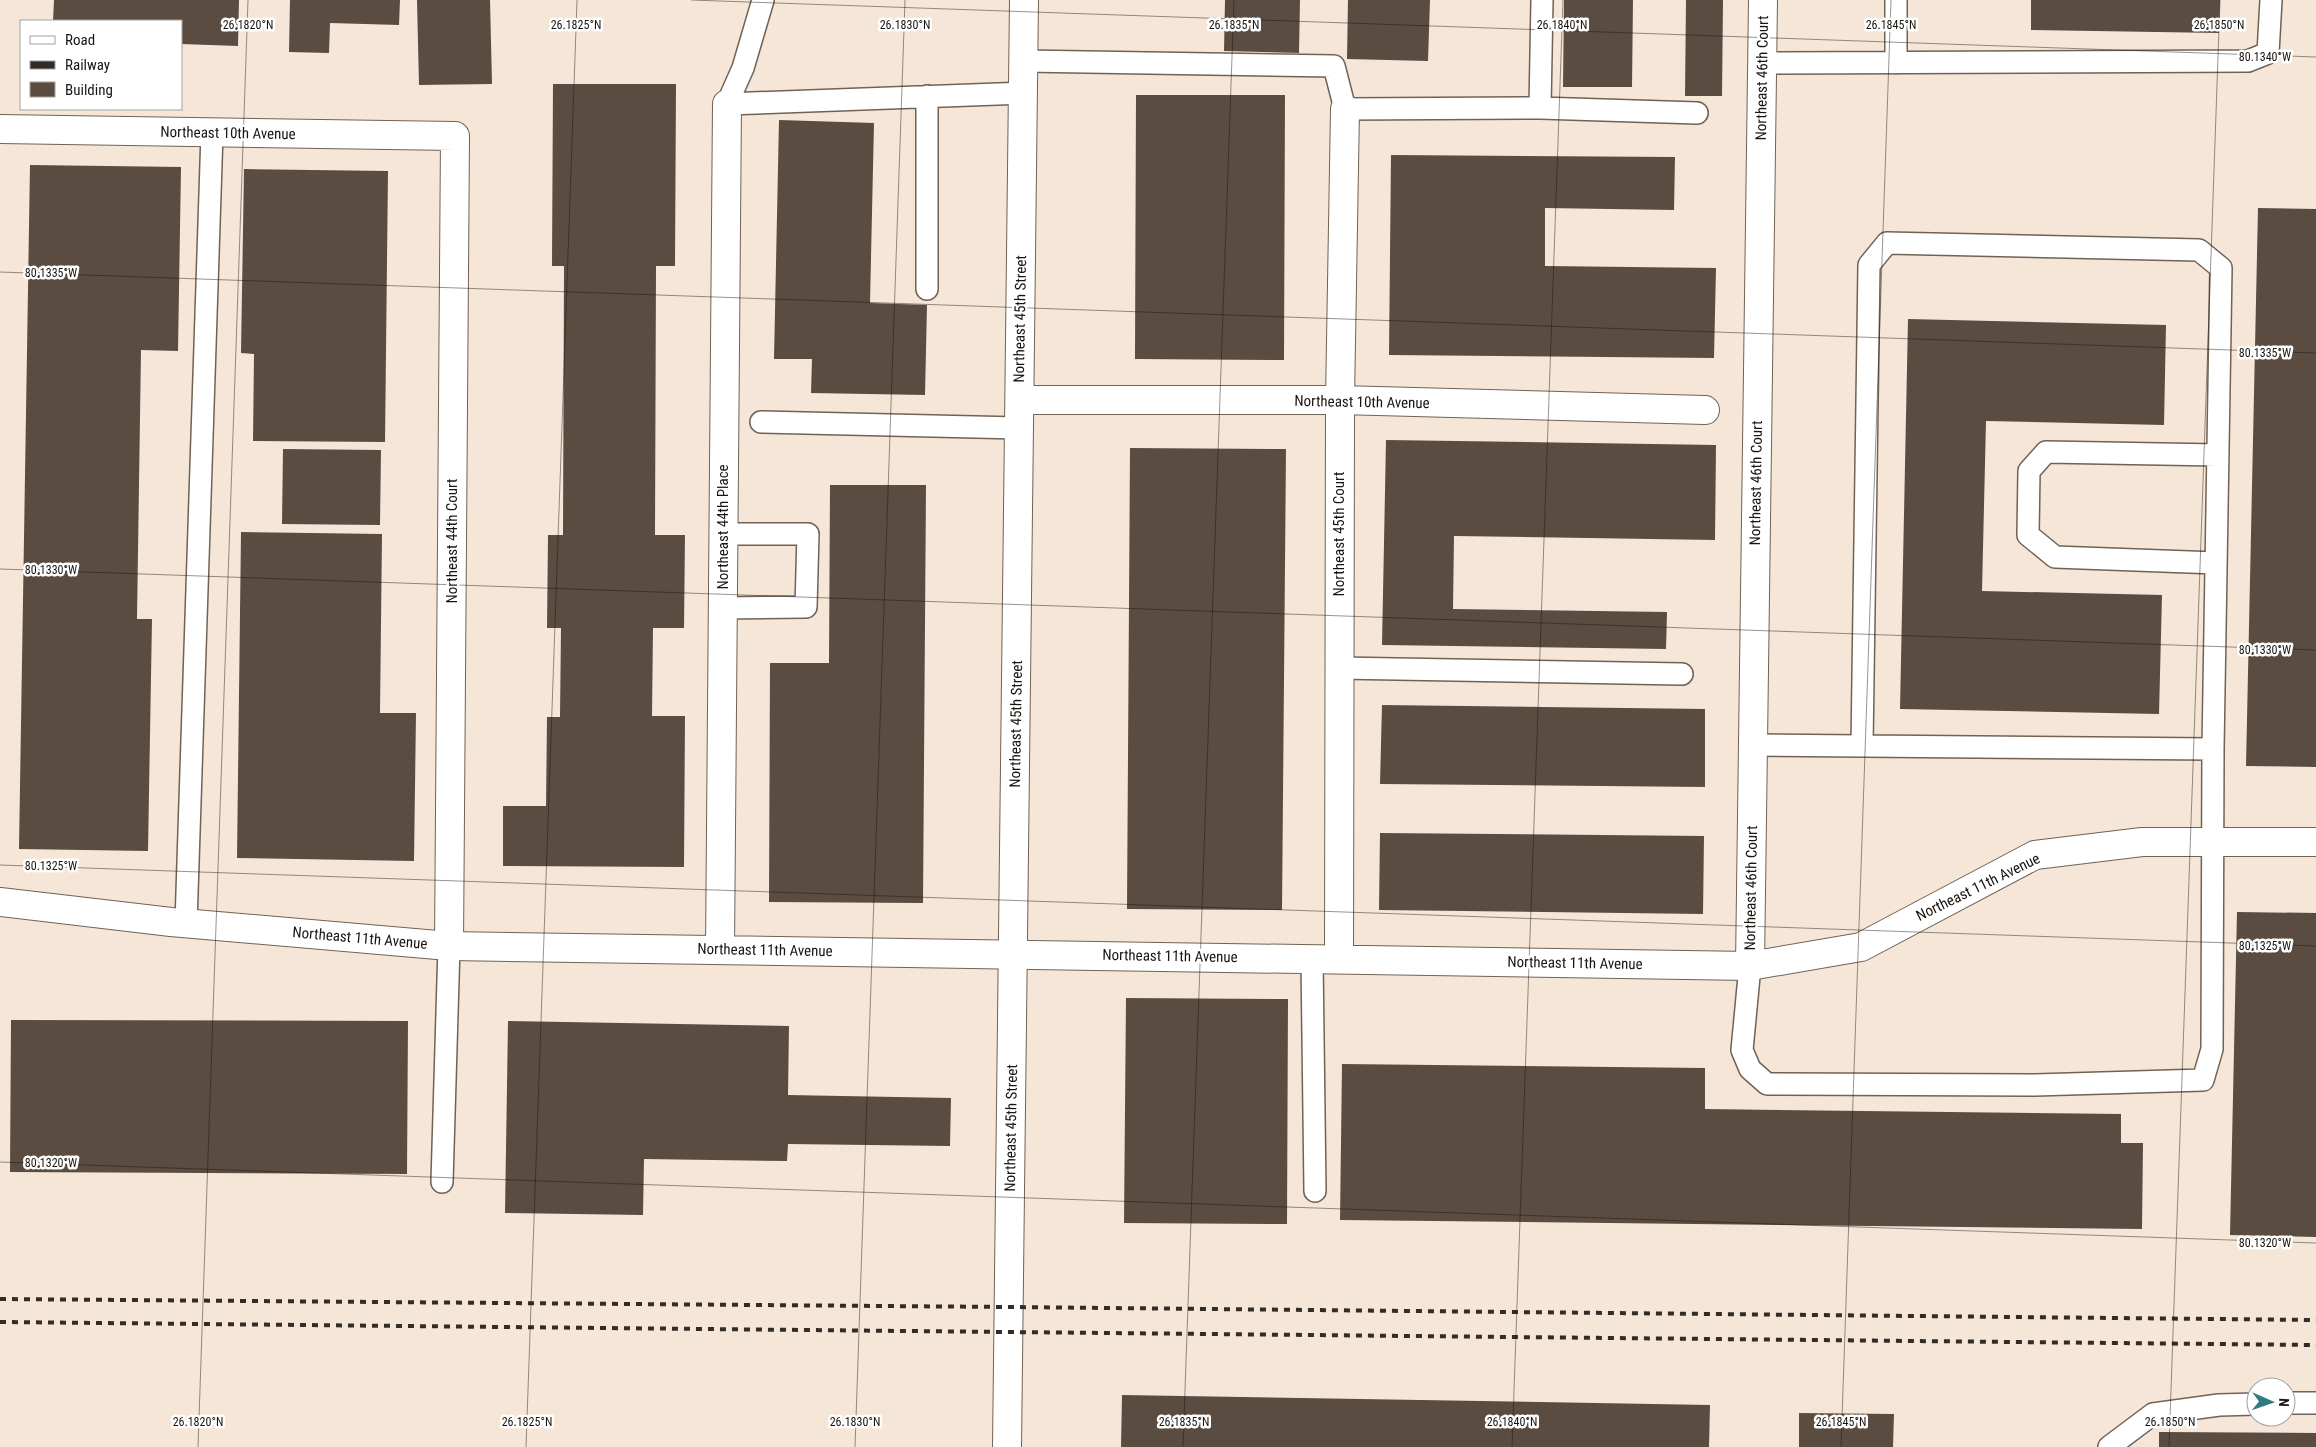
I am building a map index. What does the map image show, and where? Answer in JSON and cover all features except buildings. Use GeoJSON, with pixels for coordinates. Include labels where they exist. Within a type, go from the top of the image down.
{"type":"FeatureCollection","features":[{"type":"Feature","properties":{"kind":"street","name":"Northeast 45th Street"},"geometry":{"type":"LineString","coordinates":[[1007,1447],[1024,0]]}},
{"type":"Feature","properties":{"kind":"street","name":"Northeast 46th Court"},"geometry":{"type":"LineString","coordinates":[[1750,966],[1763,0]]}},
{"type":"Feature","properties":{"kind":"street","name":"Northeast 44th Place"},"geometry":{"type":"LineString","coordinates":[[720,950],[727,104]]}},
{"type":"Feature","properties":{"kind":"street","name":"Northeast 45th Court"},"geometry":{"type":"LineString","coordinates":[[1325,959],[1339,668],[1344,109]]}},
{"type":"Feature","properties":{"kind":"street","name":"Northeast 10th Avenue"},"geometry":{"type":"LineString","coordinates":[[0,129],[455,136]]}},
{"type":"Feature","properties":{"kind":"street","name":"Northeast 44th Court"},"geometry":{"type":"LineString","coordinates":[[449,946],[455,136]]}},
{"type":"Feature","properties":{"kind":"street","name":"Northeast 10th Avenue"},"geometry":{"type":"LineString","coordinates":[[1020,400],[1340,400],[1705,410]]}},
{"type":"Feature","properties":{"kind":"street","name":"Northeast 11th Avenue"},"geometry":{"type":"LineString","coordinates":[[0,902],[186,923],[449,946],[1013,953],[1750,966],[1861,948],[2036,855],[2142,842],[2316,842]]}},
{"type":"Feature","properties":{"kind":"lane"},"geometry":{"type":"LineString","coordinates":[[764,0],[743,68],[727,104],[1023,93]]}},
{"type":"Feature","properties":{"kind":"lane"},"geometry":{"type":"LineString","coordinates":[[1540,108],[1542,0]]}},
{"type":"Feature","properties":{"kind":"lane"},"geometry":{"type":"LineString","coordinates":[[1896,0],[1896,63]]}},
{"type":"Feature","properties":{"kind":"lane"},"geometry":{"type":"LineString","coordinates":[[1762,64],[2248,61],[2268,53],[2271,0]]}},
{"type":"Feature","properties":{"kind":"lane"},"geometry":{"type":"LineString","coordinates":[[1024,61],[1334,66],[1344,109],[1540,108],[1697,113]]}},
{"type":"Feature","properties":{"kind":"lane"},"geometry":{"type":"LineString","coordinates":[[927,96],[927,289]]}},
{"type":"Feature","properties":{"kind":"lane"},"geometry":{"type":"LineString","coordinates":[[186,923],[212,133]]}},
{"type":"Feature","properties":{"kind":"lane"},"geometry":{"type":"LineString","coordinates":[[1750,966],[1742,1050],[1750,1069],[1767,1084],[2035,1085],[2203,1080],[2212,1049],[2213,749],[2221,268],[2199,250],[1887,243],[1869,265],[1862,746]]}},
{"type":"Feature","properties":{"kind":"lane"},"geometry":{"type":"LineString","coordinates":[[761,422],[1019,428]]}},
{"type":"Feature","properties":{"kind":"lane"},"geometry":{"type":"LineString","coordinates":[[2216,563],[2055,557],[2028,535],[2029,471],[2046,452],[2218,455]]}},
{"type":"Feature","properties":{"kind":"lane"},"geometry":{"type":"LineString","coordinates":[[722,608],[806,607],[808,534],[723,534]]}},
{"type":"Feature","properties":{"kind":"lane"},"geometry":{"type":"LineString","coordinates":[[1339,668],[1682,674]]}},
{"type":"Feature","properties":{"kind":"lane"},"geometry":{"type":"LineString","coordinates":[[1753,745],[2213,749]]}},
{"type":"Feature","properties":{"kind":"lane"},"geometry":{"type":"LineString","coordinates":[[442,1182],[449,946]]}},
{"type":"Feature","properties":{"kind":"lane"},"geometry":{"type":"LineString","coordinates":[[1315,1191],[1325,959]]}},
{"type":"Feature","properties":{"kind":"lane"},"geometry":{"type":"LineString","coordinates":[[2296,1404],[2316,1403]]}},
{"type":"Feature","properties":{"kind":"lane"},"geometry":{"type":"LineString","coordinates":[[2109,1447],[2153,1414],[2219,1405],[2246,1404]]}},
{"type":"Feature","properties":{"kind":"railway"},"geometry":{"type":"LineString","coordinates":[[0,1299],[2316,1320]]}},
{"type":"Feature","properties":{"kind":"railway"},"geometry":{"type":"LineString","coordinates":[[0,1322],[2316,1345]]}}]}
